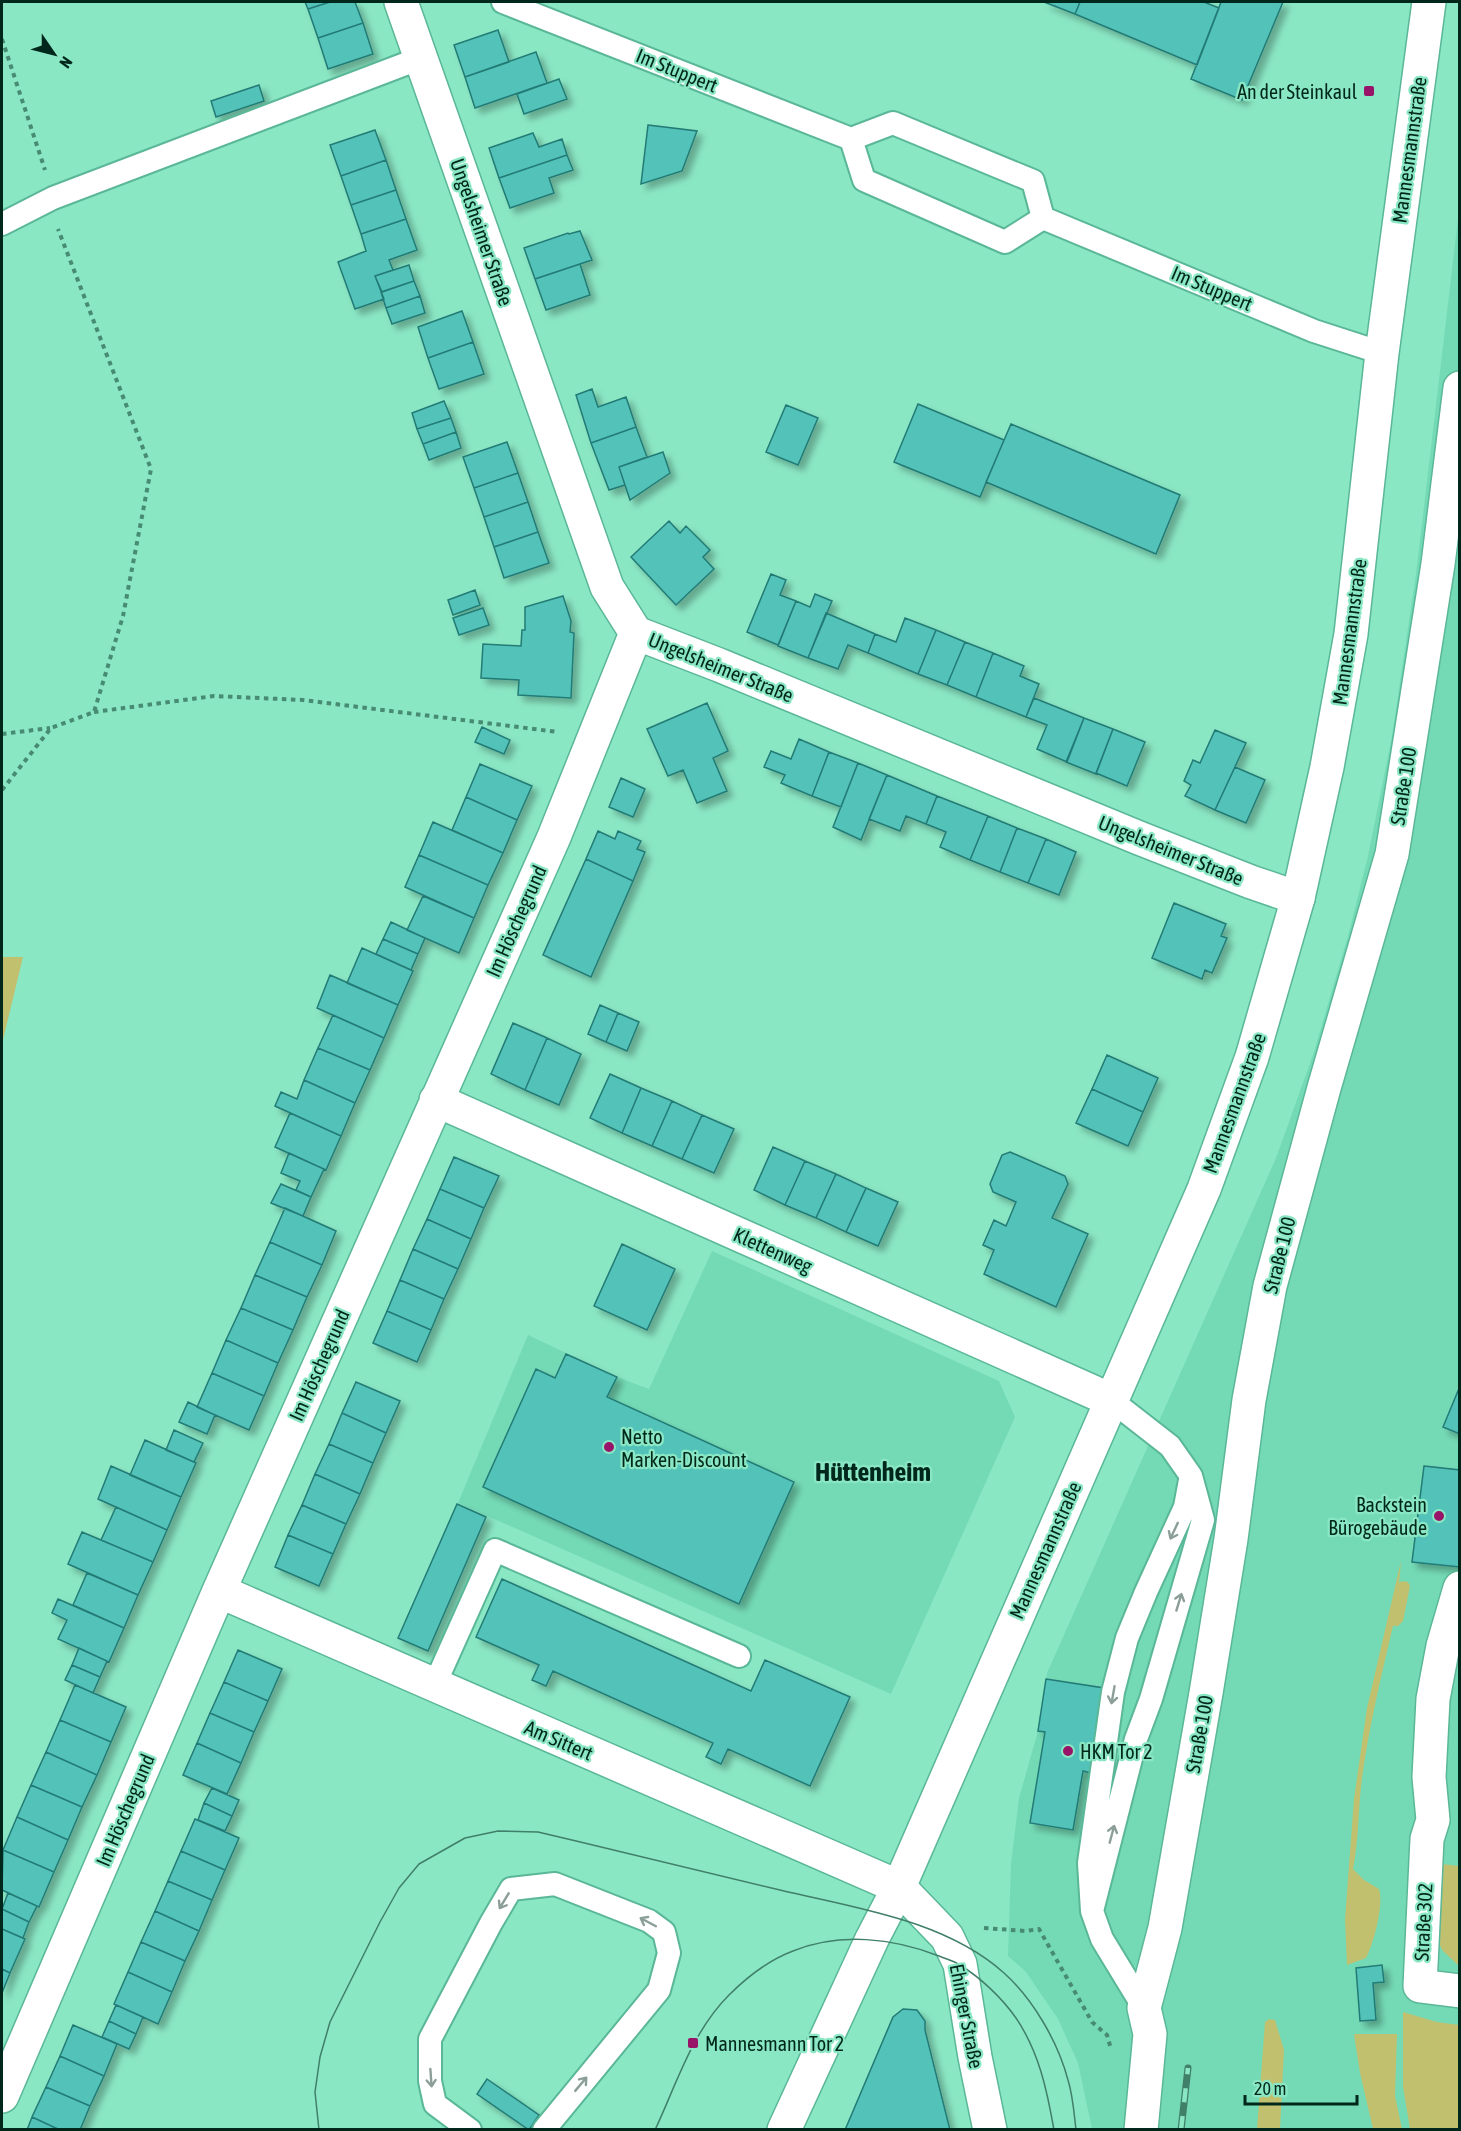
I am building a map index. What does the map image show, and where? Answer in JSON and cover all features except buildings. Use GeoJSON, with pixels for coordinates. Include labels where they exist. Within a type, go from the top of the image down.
{"type":"FeatureCollection","features":[{"type":"Feature","properties":{"kind":"street","name":"Ungelsheimer Straße"},"geometry":{"type":"LineString","coordinates":[[401,2],[606,587],[636,633],[1150,842],[1298,898]]}},
{"type":"Feature","properties":{"kind":"street","name":"Mannesmannstraße"},"geometry":{"type":"LineString","coordinates":[[784,2130],[899,1887],[1204,1189],[1252,1058],[1298,898],[1328,767],[1351,634],[1382,353],[1429,2]]}},
{"type":"Feature","properties":{"kind":"street","name":"Straße 100"},"geometry":{"type":"LineString","coordinates":[[1141,2130],[1150,2034],[1144,2008],[1165,1928],[1204,1705],[1231,1539],[1249,1400],[1270,1286],[1324,1088],[1392,854],[1438,564],[1460,388]]}},
{"type":"Feature","properties":{"kind":"street","name":"Im Höschegrund"},"geometry":{"type":"LineString","coordinates":[[2,2096],[219,1591],[554,837],[636,633]]}},
{"type":"Feature","properties":{"kind":"street","name":"Klettenweg"},"geometry":{"type":"LineString","coordinates":[[436,1100],[1111,1400]]}},
{"type":"Feature","properties":{"kind":"street"},"geometry":{"type":"LineString","coordinates":[[1446,1818],[1429,1777],[1433,1699],[1443,1646],[1460,1588]]}},
{"type":"Feature","properties":{"kind":"street","name":"Am Sittert"},"geometry":{"type":"LineString","coordinates":[[219,1591],[899,1887]]}},
{"type":"Feature","properties":{"kind":"street","name":"Straße 302"},"geometry":{"type":"LineString","coordinates":[[1446,1818],[1427,1839],[1420,1986],[1460,1991]]}},
{"type":"Feature","properties":{"kind":"street","name":"Ehinger Straße"},"geometry":{"type":"LineString","coordinates":[[899,1887],[947,1937],[960,1964],[990,2130]]}},
{"type":"Feature","properties":{"kind":"lane","name":"Im Stuppert"},"geometry":{"type":"LineString","coordinates":[[503,2],[850,139]]}},
{"type":"Feature","properties":{"kind":"lane"},"geometry":{"type":"LineString","coordinates":[[2,225],[53,198],[421,58]]}},
{"type":"Feature","properties":{"kind":"lane"},"geometry":{"type":"LineString","coordinates":[[893,123],[1033,181],[1043,218],[1005,242],[864,180],[850,139],[893,123]]}},
{"type":"Feature","properties":{"kind":"lane","name":"Im Stuppert"},"geometry":{"type":"LineString","coordinates":[[1043,218],[1314,331],[1382,353]]}},
{"type":"Feature","properties":{"kind":"lane"},"geometry":{"type":"LineString","coordinates":[[1092,1911],[1136,1739],[1203,1520],[1191,1476],[1170,1446],[1111,1400]]}},
{"type":"Feature","properties":{"kind":"lane"},"geometry":{"type":"LineString","coordinates":[[1144,2008],[1102,1939],[1092,1911],[1089,1863],[1113,1692],[1127,1638],[1185,1507],[1191,1476]]}},
{"type":"Feature","properties":{"kind":"lane"},"geometry":{"type":"LineString","coordinates":[[434,1686],[495,1550],[739,1656]]}},
{"type":"Feature","properties":{"kind":"lane"},"geometry":{"type":"LineString","coordinates":[[470,2130],[435,2104],[430,2081],[430,2039],[490,1923],[511,1889],[555,1884],[649,1921],[664,1932],[669,1953],[659,1990],[544,2130]]}},
{"type":"Feature","properties":{"kind":"path"},"geometry":{"type":"LineString","coordinates":[[2,39],[53,198],[54,219],[152,470],[123,616],[94,712]]}},
{"type":"Feature","properties":{"kind":"path"},"geometry":{"type":"LineString","coordinates":[[2,734],[51,728],[94,712],[214,696],[303,700],[595,737]]}},
{"type":"Feature","properties":{"kind":"path"},"geometry":{"type":"LineString","coordinates":[[2,790],[51,728]]}},
{"type":"Feature","properties":{"kind":"path"},"geometry":{"type":"LineString","coordinates":[[1026,1931],[1039,1929],[1092,2022],[1107,2035]]}},
{"type":"Feature","properties":{"kind":"shaded area"},"geometry":{"type":"Polygon","coordinates":[[[1459,211],[1459,2129],[1092,2129],[1078,2063],[1058,2019],[1026,1972],[1008,1956],[1011,1864],[1019,1798],[1038,1731],[1047,1673],[1276,1158],[1313,1055],[1348,936],[1368,856],[1392,736],[1416,574],[1459,211]]]}},
{"type":"Feature","properties":{"kind":"shaded area"},"geometry":{"type":"Polygon","coordinates":[[[2,957],[23,957],[2,1044],[2,957]]]}},
{"type":"Feature","properties":{"kind":"shaded area"},"geometry":{"type":"Polygon","coordinates":[[[712,1251],[999,1381],[1015,1417],[891,1694],[458,1503],[528,1335],[617,1377],[649,1389],[712,1251]]]}},
{"type":"Feature","properties":{"kind":"shaded area"},"geometry":{"type":"Polygon","coordinates":[[[1401,1561],[1399,1583],[1408,1582],[1410,1586],[1403,1621],[1398,1626],[1393,1626],[1372,1721],[1362,1778],[1353,1869],[1364,1880],[1379,1889],[1379,1913],[1375,1934],[1366,1958],[1347,1965],[1345,1919],[1354,1799],[1367,1708],[1401,1561]]]}},
{"type":"Feature","properties":{"kind":"shaded area"},"geometry":{"type":"Polygon","coordinates":[[[1433,1863],[1459,1866],[1459,1966],[1443,1951],[1437,1940],[1433,1863]]]}},
{"type":"Feature","properties":{"kind":"shaded area"},"geometry":{"type":"Polygon","coordinates":[[[1403,2012],[1437,2022],[1459,2025],[1459,2129],[1410,2129],[1403,2087],[1403,2012]]]}},
{"type":"Feature","properties":{"kind":"shaded area"},"geometry":{"type":"Polygon","coordinates":[[[1269,2019],[1275,2020],[1284,2050],[1280,2129],[1257,2129],[1265,2022],[1269,2019]]]}},
{"type":"Feature","properties":{"kind":"shaded area"},"geometry":{"type":"Polygon","coordinates":[[[1354,2034],[1397,2034],[1395,2096],[1402,2129],[1373,2129],[1354,2034]]]}},
{"type":"Feature","properties":{"kind":"tram line"},"geometry":{"type":"LineString","coordinates":[[319,2130],[315,2092],[320,2057],[330,2022],[399,1888],[419,1864],[465,1838],[498,1831],[538,1832],[868,1910],[898,1918],[955,1940],[981,1955],[1004,1973],[1025,1995],[1043,2022],[1064,2066],[1071,2092],[1076,2130]]}},
{"type":"Feature","properties":{"kind":"tram line"},"geometry":{"type":"LineString","coordinates":[[655,2130],[695,2042],[716,2009],[729,1995],[775,1959],[811,1945],[848,1939],[885,1941],[950,1960],[976,1976],[991,1989],[1016,2018],[1031,2044],[1045,2086],[1054,2130]]}},
{"type":"Feature","properties":{"kind":"railway"},"geometry":{"type":"LineString","coordinates":[[1181,2130],[1188,2068]]}},
{"type":"Feature","properties":{"kind":"place","name":"An der Steinkaul"},"geometry":{"type":"Point","coordinates":[1369,91]}},
{"type":"Feature","properties":{"kind":"place","name":"Netto Marken-Discount"},"geometry":{"type":"Point","coordinates":[609,1447]}},
{"type":"Feature","properties":{"kind":"place","name":"Backstein Bürogebäude"},"geometry":{"type":"Point","coordinates":[1439,1516]}},
{"type":"Feature","properties":{"kind":"place","name":"HKM Tor 2"},"geometry":{"type":"Point","coordinates":[1068,1751]}},
{"type":"Feature","properties":{"kind":"place","name":"Mannesmann Tor 2"},"geometry":{"type":"Point","coordinates":[693,2043]}},
{"type":"Feature","properties":{"kind":"district","name":"Hüttenheim"},"geometry":{"type":"Point","coordinates":[873,1472]}}]}
